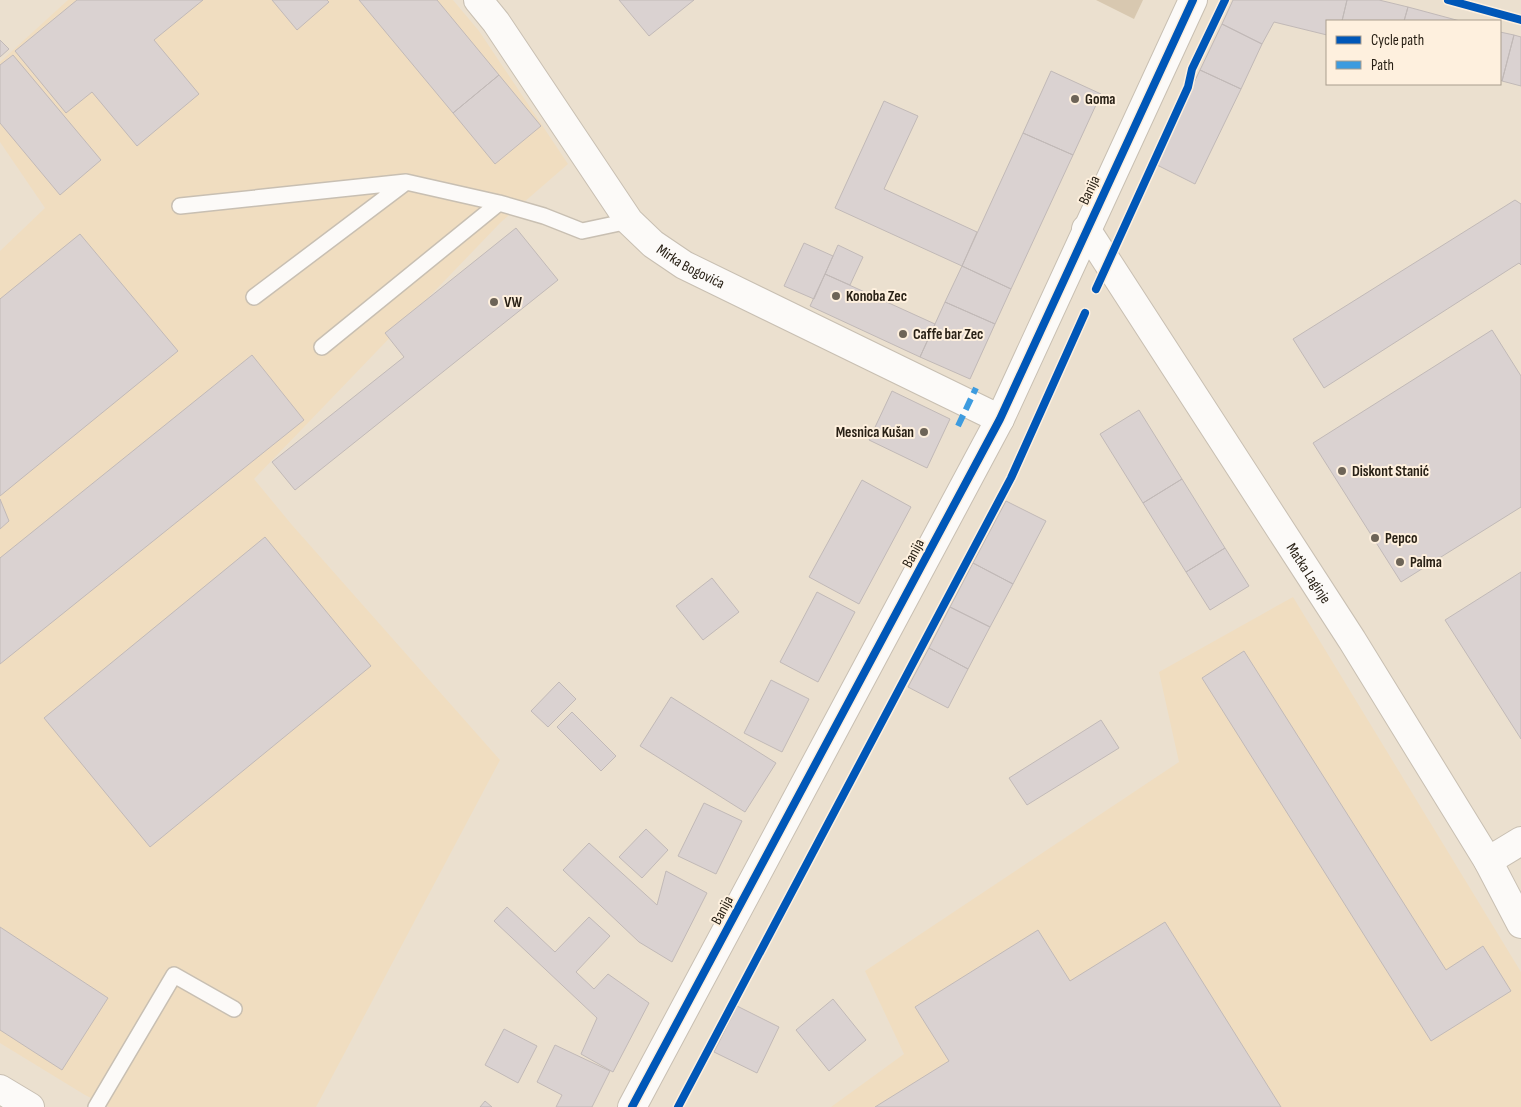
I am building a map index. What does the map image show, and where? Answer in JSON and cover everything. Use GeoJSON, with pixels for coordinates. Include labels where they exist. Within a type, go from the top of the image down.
{"type":"FeatureCollection","features":[{"type":"Feature","properties":{"kind":"street","name":"Mirka Bogovića"},"geometry":{"type":"LineString","coordinates":[[478,0],[496,22],[629,221],[653,244],[684,265],[1000,419]]}},
{"type":"Feature","properties":{"kind":"street","name":"Banija"},"geometry":{"type":"LineString","coordinates":[[632,1107],[1000,419],[1193,0]]}},
{"type":"Feature","properties":{"kind":"street","name":"Matka Laginje"},"geometry":{"type":"LineString","coordinates":[[1086,229],[1346,632],[1488,861],[1521,924]]}},
{"type":"Feature","properties":{"kind":"street"},"geometry":{"type":"LineString","coordinates":[[1488,861],[1521,841]]}},
{"type":"Feature","properties":{"kind":"street"},"geometry":{"type":"LineString","coordinates":[[0,1088],[30,1107]]}},
{"type":"Feature","properties":{"kind":"lane"},"geometry":{"type":"LineString","coordinates":[[180,206],[406,182],[499,203],[544,216],[582,231],[629,221]]}},
{"type":"Feature","properties":{"kind":"lane"},"geometry":{"type":"LineString","coordinates":[[254,297],[406,182]]}},
{"type":"Feature","properties":{"kind":"lane"},"geometry":{"type":"LineString","coordinates":[[322,347],[499,203]]}},
{"type":"Feature","properties":{"kind":"lane"},"geometry":{"type":"LineString","coordinates":[[96,1107],[174,975],[234,1009]]}},
{"type":"Feature","properties":{"kind":"shaded area"},"geometry":{"type":"Polygon","coordinates":[[[68,0],[453,0],[479,31],[568,164],[501,222],[254,479],[292,525],[500,760],[316,1107],[109,1107],[85,1095],[0,1043],[0,251],[45,208],[0,142],[0,62],[68,0]]]}},
{"type":"Feature","properties":{"kind":"shaded area"},"geometry":{"type":"Polygon","coordinates":[[[1096,0],[1143,0],[1134,19],[1096,0]]]}},
{"type":"Feature","properties":{"kind":"shaded area"},"geometry":{"type":"Polygon","coordinates":[[[1293,597],[1521,972],[1521,1107],[831,1107],[904,1054],[865,971],[1179,762],[1159,672],[1293,597]]]}},
{"type":"Feature","properties":{"kind":"building"},"geometry":{"type":"Polygon","coordinates":[[[77,0],[203,0],[154,40],[199,94],[137,146],[92,92],[66,113],[15,51],[77,0]]]}},
{"type":"Feature","properties":{"kind":"building"},"geometry":{"type":"Polygon","coordinates":[[[272,0],[327,0],[329,2],[297,30],[272,0]]]}},
{"type":"Feature","properties":{"kind":"building"},"geometry":{"type":"Polygon","coordinates":[[[359,0],[437,0],[499,75],[453,113],[359,0]]]}},
{"type":"Feature","properties":{"kind":"building"},"geometry":{"type":"Polygon","coordinates":[[[619,0],[694,0],[649,36],[619,0]]]}},
{"type":"Feature","properties":{"kind":"building"},"geometry":{"type":"Polygon","coordinates":[[[1233,0],[1347,0],[1342,20],[1326,20],[1326,35],[1274,22],[1262,44],[1222,24],[1233,0]]]}},
{"type":"Feature","properties":{"kind":"building"},"geometry":{"type":"Polygon","coordinates":[[[1347,0],[1379,0],[1408,7],[1404,20],[1342,20],[1347,0]]]}},
{"type":"Feature","properties":{"kind":"building"},"geometry":{"type":"Polygon","coordinates":[[[1408,7],[1456,20],[1404,20],[1408,7]]]}},
{"type":"Feature","properties":{"kind":"building"},"geometry":{"type":"Polygon","coordinates":[[[1222,24],[1262,44],[1241,89],[1200,70],[1222,24]]]}},
{"type":"Feature","properties":{"kind":"building"},"geometry":{"type":"Polygon","coordinates":[[[1501,32],[1514,35],[1501,80],[1501,32]]]}},
{"type":"Feature","properties":{"kind":"building"},"geometry":{"type":"Polygon","coordinates":[[[1514,35],[1521,37],[1521,86],[1502,81],[1514,35]]]}},
{"type":"Feature","properties":{"kind":"building"},"geometry":{"type":"Polygon","coordinates":[[[0,40],[9,49],[0,57],[0,40]]]}},
{"type":"Feature","properties":{"kind":"building"},"geometry":{"type":"Polygon","coordinates":[[[13,55],[101,160],[60,195],[0,123],[0,65],[13,55]]]}},
{"type":"Feature","properties":{"kind":"building"},"geometry":{"type":"Polygon","coordinates":[[[1200,70],[1241,89],[1195,184],[1155,164],[1200,70]]]}},
{"type":"Feature","properties":{"kind":"building"},"geometry":{"type":"Polygon","coordinates":[[[1051,71],[1101,94],[1073,155],[1023,133],[1051,71]]]}},
{"type":"Feature","properties":{"kind":"building"},"geometry":{"type":"Polygon","coordinates":[[[499,75],[541,126],[495,164],[453,113],[499,75]]]}},
{"type":"Feature","properties":{"kind":"building"},"geometry":{"type":"Polygon","coordinates":[[[884,101],[918,116],[884,189],[977,232],[962,266],[835,208],[884,101]]]}},
{"type":"Feature","properties":{"kind":"building"},"geometry":{"type":"Polygon","coordinates":[[[1023,133],[1073,155],[1011,289],[962,266],[1023,133]]]}},
{"type":"Feature","properties":{"kind":"building"},"geometry":{"type":"Polygon","coordinates":[[[1515,200],[1521,204],[1521,265],[1519,263],[1324,388],[1293,339],[1515,200]]]}},
{"type":"Feature","properties":{"kind":"building"},"geometry":{"type":"Polygon","coordinates":[[[516,228],[558,280],[295,490],[272,462],[404,357],[385,333],[516,228]]]}},
{"type":"Feature","properties":{"kind":"building"},"geometry":{"type":"Polygon","coordinates":[[[80,234],[178,351],[0,496],[0,299],[80,234]]]}},
{"type":"Feature","properties":{"kind":"building"},"geometry":{"type":"Polygon","coordinates":[[[804,243],[833,256],[814,299],[784,286],[804,243]]]}},
{"type":"Feature","properties":{"kind":"building"},"geometry":{"type":"Polygon","coordinates":[[[838,245],[863,257],[850,285],[825,274],[838,245]]]}},
{"type":"Feature","properties":{"kind":"building"},"geometry":{"type":"Polygon","coordinates":[[[962,266],[1011,289],[995,324],[945,302],[962,266]]]}},
{"type":"Feature","properties":{"kind":"building"},"geometry":{"type":"Polygon","coordinates":[[[825,274],[935,324],[920,357],[810,306],[825,274]]]}},
{"type":"Feature","properties":{"kind":"building"},"geometry":{"type":"Polygon","coordinates":[[[945,302],[995,324],[970,379],[920,357],[945,302]]]}},
{"type":"Feature","properties":{"kind":"building"},"geometry":{"type":"Polygon","coordinates":[[[1492,330],[1521,376],[1521,507],[1401,582],[1313,443],[1492,330]]]}},
{"type":"Feature","properties":{"kind":"building"},"geometry":{"type":"Polygon","coordinates":[[[252,355],[304,420],[0,664],[0,558],[252,355]]]}},
{"type":"Feature","properties":{"kind":"building"},"geometry":{"type":"Polygon","coordinates":[[[892,391],[950,419],[927,468],[869,440],[892,391]]]}},
{"type":"Feature","properties":{"kind":"building"},"geometry":{"type":"Polygon","coordinates":[[[1139,410],[1182,479],[1143,503],[1100,434],[1139,410]]]}},
{"type":"Feature","properties":{"kind":"building"},"geometry":{"type":"Polygon","coordinates":[[[1182,479],[1225,548],[1186,572],[1143,503],[1182,479]]]}},
{"type":"Feature","properties":{"kind":"building"},"geometry":{"type":"Polygon","coordinates":[[[862,480],[911,507],[859,604],[809,577],[862,480]]]}},
{"type":"Feature","properties":{"kind":"building"},"geometry":{"type":"Polygon","coordinates":[[[0,499],[9,521],[0,529],[0,499]]]}},
{"type":"Feature","properties":{"kind":"building"},"geometry":{"type":"Polygon","coordinates":[[[1006,501],[1046,521],[1013,584],[973,563],[1006,501]]]}},
{"type":"Feature","properties":{"kind":"building"},"geometry":{"type":"Polygon","coordinates":[[[265,537],[371,666],[150,847],[44,718],[265,537]]]}},
{"type":"Feature","properties":{"kind":"building"},"geometry":{"type":"Polygon","coordinates":[[[1225,548],[1249,586],[1210,610],[1186,572],[1225,548]]]}},
{"type":"Feature","properties":{"kind":"building"},"geometry":{"type":"Polygon","coordinates":[[[973,563],[1013,584],[990,627],[950,607],[973,563]]]}},
{"type":"Feature","properties":{"kind":"building"},"geometry":{"type":"Polygon","coordinates":[[[1521,572],[1521,739],[1445,620],[1521,572]]]}},
{"type":"Feature","properties":{"kind":"building"},"geometry":{"type":"Polygon","coordinates":[[[712,578],[739,612],[703,640],[676,606],[712,578]]]}},
{"type":"Feature","properties":{"kind":"building"},"geometry":{"type":"Polygon","coordinates":[[[817,592],[855,612],[818,682],[780,662],[817,592]]]}},
{"type":"Feature","properties":{"kind":"building"},"geometry":{"type":"Polygon","coordinates":[[[950,607],[990,627],[968,669],[929,648],[950,607]]]}},
{"type":"Feature","properties":{"kind":"building"},"geometry":{"type":"Polygon","coordinates":[[[929,648],[968,669],[948,708],[908,687],[929,648]]]}},
{"type":"Feature","properties":{"kind":"building"},"geometry":{"type":"Polygon","coordinates":[[[1244,651],[1446,970],[1483,946],[1511,991],[1431,1041],[1202,678],[1244,651]]]}},
{"type":"Feature","properties":{"kind":"building"},"geometry":{"type":"Polygon","coordinates":[[[771,680],[809,699],[782,752],[744,733],[771,680]]]}},
{"type":"Feature","properties":{"kind":"building"},"geometry":{"type":"Polygon","coordinates":[[[559,682],[576,699],[548,727],[531,711],[559,682]]]}},
{"type":"Feature","properties":{"kind":"building"},"geometry":{"type":"Polygon","coordinates":[[[671,697],[776,763],[745,812],[640,746],[671,697]]]}},
{"type":"Feature","properties":{"kind":"building"},"geometry":{"type":"Polygon","coordinates":[[[572,712],[616,756],[601,771],[557,727],[572,712]]]}},
{"type":"Feature","properties":{"kind":"building"},"geometry":{"type":"Polygon","coordinates":[[[1101,720],[1119,748],[1027,805],[1009,778],[1101,720]]]}},
{"type":"Feature","properties":{"kind":"building"},"geometry":{"type":"Polygon","coordinates":[[[704,803],[742,821],[716,874],[678,856],[704,803]]]}},
{"type":"Feature","properties":{"kind":"building"},"geometry":{"type":"Polygon","coordinates":[[[646,829],[668,850],[642,878],[619,857],[646,829]]]}},
{"type":"Feature","properties":{"kind":"building"},"geometry":{"type":"Polygon","coordinates":[[[589,843],[657,905],[666,871],[707,893],[672,962],[639,942],[563,870],[589,843]]]}},
{"type":"Feature","properties":{"kind":"building"},"geometry":{"type":"Polygon","coordinates":[[[507,907],[555,952],[589,917],[610,936],[576,972],[594,989],[608,974],[649,1003],[613,1072],[581,1054],[597,1018],[494,921],[507,907]]]}},
{"type":"Feature","properties":{"kind":"building"},"geometry":{"type":"Polygon","coordinates":[[[1165,922],[1281,1107],[875,1107],[949,1061],[915,1007],[1038,930],[1070,981],[1165,922]]]}},
{"type":"Feature","properties":{"kind":"building"},"geometry":{"type":"Polygon","coordinates":[[[0,927],[108,998],[62,1070],[0,1030],[0,927]]]}},
{"type":"Feature","properties":{"kind":"building"},"geometry":{"type":"Polygon","coordinates":[[[833,999],[866,1040],[829,1071],[796,1030],[833,999]]]}},
{"type":"Feature","properties":{"kind":"building"},"geometry":{"type":"Polygon","coordinates":[[[737,1006],[779,1027],[757,1073],[714,1052],[737,1006]]]}},
{"type":"Feature","properties":{"kind":"building"},"geometry":{"type":"Polygon","coordinates":[[[504,1029],[537,1046],[518,1083],[485,1065],[504,1029]]]}},
{"type":"Feature","properties":{"kind":"building"},"geometry":{"type":"Polygon","coordinates":[[[555,1045],[610,1071],[592,1107],[556,1107],[562,1095],[537,1082],[555,1045]]]}},
{"type":"Feature","properties":{"kind":"building"},"geometry":{"type":"Polygon","coordinates":[[[485,1101],[492,1107],[480,1107],[485,1101]]]}},
{"type":"Feature","properties":{"kind":"marked path"},"geometry":{"type":"LineString","coordinates":[[958,426],[976,388]]}},
{"type":"Feature","properties":{"kind":"cycle path"},"geometry":{"type":"LineString","coordinates":[[632,1107],[1000,419],[1193,0]]}},
{"type":"Feature","properties":{"kind":"cycle path"},"geometry":{"type":"LineString","coordinates":[[1096,289],[1188,87],[1192,69],[1225,0]]}},
{"type":"Feature","properties":{"kind":"cycle path"},"geometry":{"type":"LineString","coordinates":[[1448,0],[1521,20]]}},
{"type":"Feature","properties":{"kind":"cycle path"},"geometry":{"type":"LineString","coordinates":[[678,1107],[1011,478],[1085,313]]}},
{"type":"Feature","properties":{"kind":"place","name":"Goma"},"geometry":{"type":"Point","coordinates":[1075,99]}},
{"type":"Feature","properties":{"kind":"place","name":"Konoba Zec"},"geometry":{"type":"Point","coordinates":[836,296]}},
{"type":"Feature","properties":{"kind":"place","name":"VW"},"geometry":{"type":"Point","coordinates":[494,302]}},
{"type":"Feature","properties":{"kind":"place","name":"Caffe bar Zec"},"geometry":{"type":"Point","coordinates":[903,334]}},
{"type":"Feature","properties":{"kind":"place","name":"Mesnica Kušan"},"geometry":{"type":"Point","coordinates":[924,432]}},
{"type":"Feature","properties":{"kind":"place","name":"Diskont Stanić"},"geometry":{"type":"Point","coordinates":[1342,471]}},
{"type":"Feature","properties":{"kind":"place","name":"Pepco"},"geometry":{"type":"Point","coordinates":[1375,538]}},
{"type":"Feature","properties":{"kind":"place","name":"Palma"},"geometry":{"type":"Point","coordinates":[1400,562]}}]}
